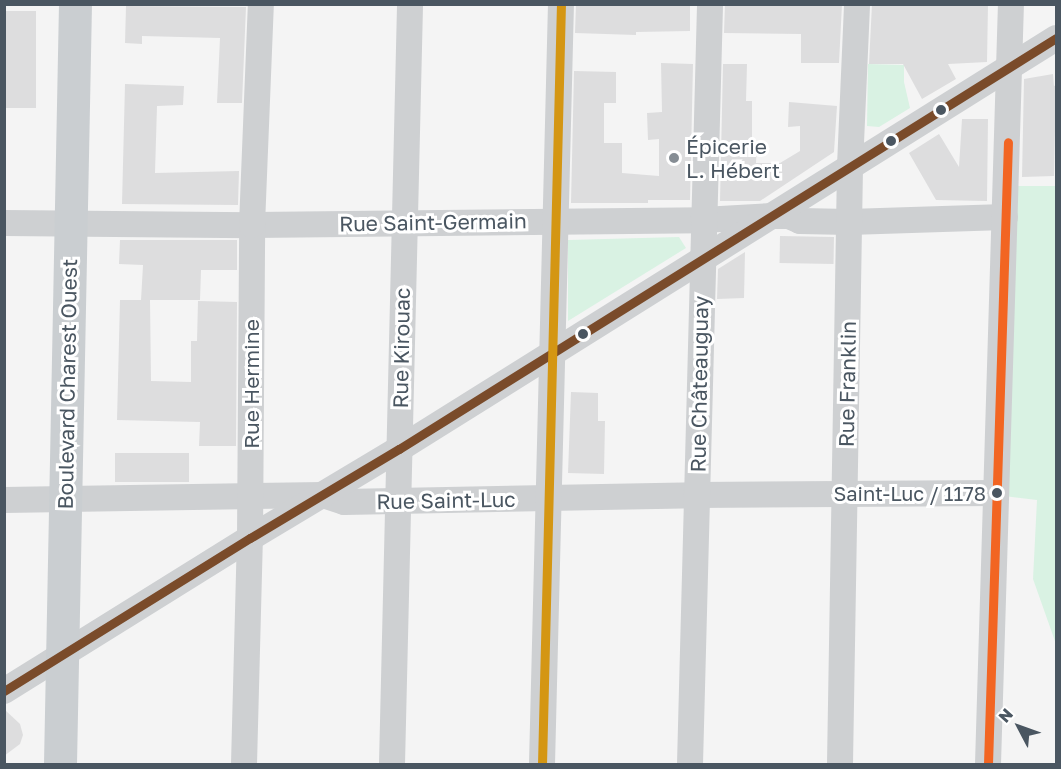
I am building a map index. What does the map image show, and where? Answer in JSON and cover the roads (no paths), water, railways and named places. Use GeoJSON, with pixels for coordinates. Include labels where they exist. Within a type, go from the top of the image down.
{"type":"FeatureCollection","features":[{"type":"Feature","properties":{"kind":"main road","name":"Boulevard Charest Ouest"},"geometry":{"type":"LineString","coordinates":[[60,765],[75,4]]}},
{"type":"Feature","properties":{"kind":"street","name":"Rue Hermine"},"geometry":{"type":"LineString","coordinates":[[244,765],[250,538],[252,225],[261,4]]}},
{"type":"Feature","properties":{"kind":"street","name":"Rue Kirouac"},"geometry":{"type":"LineString","coordinates":[[392,765],[403,222],[410,4]]}},
{"type":"Feature","properties":{"kind":"street"},"geometry":{"type":"LineString","coordinates":[[542,765],[561,4]]}},
{"type":"Feature","properties":{"kind":"street","name":"Rue Châteauguay"},"geometry":{"type":"LineString","coordinates":[[690,765],[710,4]]}},
{"type":"Feature","properties":{"kind":"street","name":"Rue Franklin"},"geometry":{"type":"LineString","coordinates":[[840,765],[850,166],[857,4]]}},
{"type":"Feature","properties":{"kind":"street"},"geometry":{"type":"LineString","coordinates":[[988,765],[1011,69],[1011,4]]}},
{"type":"Feature","properties":{"kind":"street"},"geometry":{"type":"LineString","coordinates":[[4,691],[250,538],[399,450],[551,352],[1011,69],[1056,38]]}},
{"type":"Feature","properties":{"kind":"street","name":"Rue Saint-Germain"},"geometry":{"type":"LineString","coordinates":[[4,223],[252,225],[703,220],[773,216],[789,216],[800,221],[849,222],[1005,217]]}},
{"type":"Feature","properties":{"kind":"street","name":"Rue Saint-Luc"},"geometry":{"type":"LineString","coordinates":[[4,500],[64,501],[323,495],[344,502],[696,495],[996,493]]}},
{"type":"Feature","properties":{"kind":"place","name":"Épicerie L. Hébert"},"geometry":{"type":"Point","coordinates":[674,158]}},
{"type":"Feature","properties":{"kind":"place","name":"Saint-Luc / 1178"},"geometry":{"type":"Point","coordinates":[997,493]}}]}
